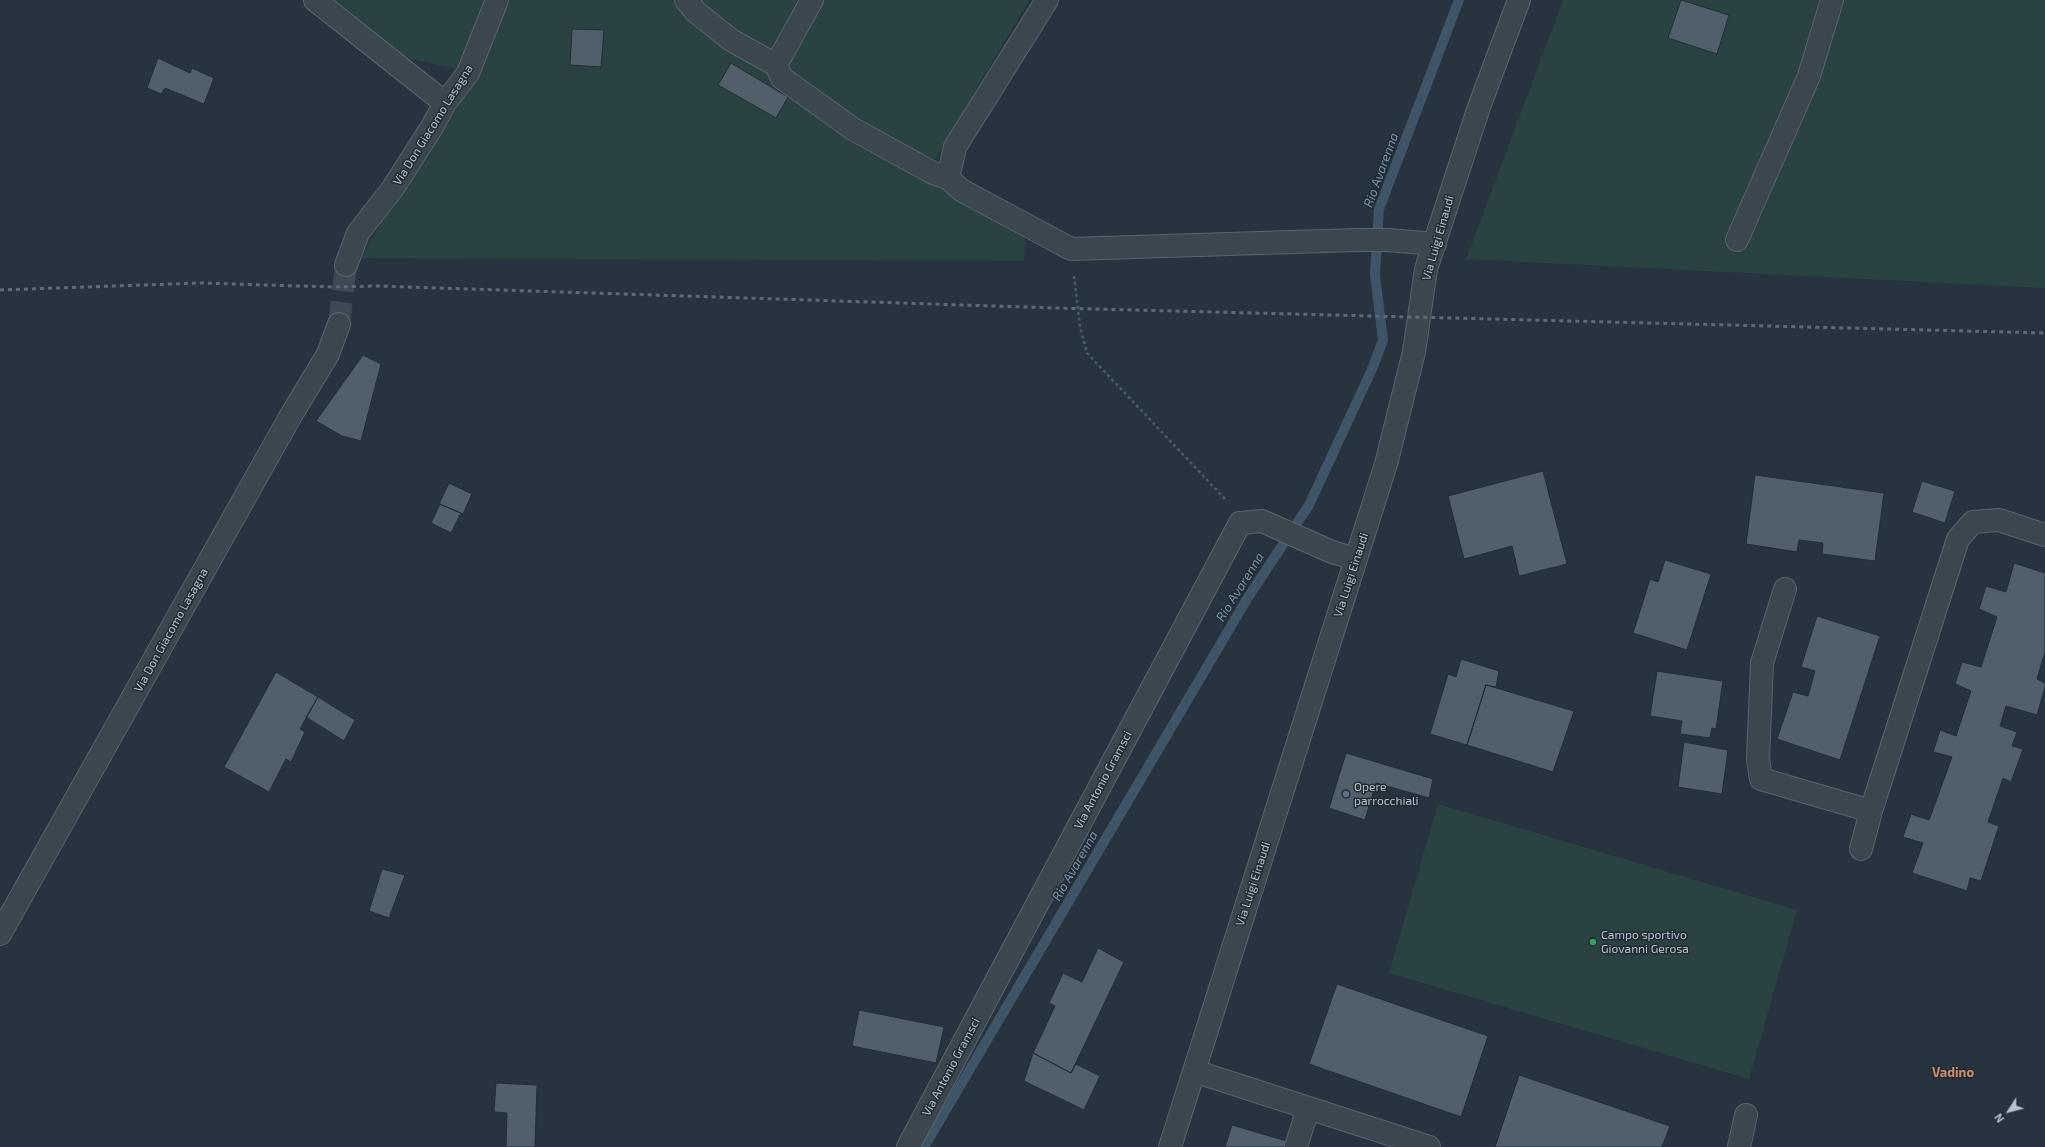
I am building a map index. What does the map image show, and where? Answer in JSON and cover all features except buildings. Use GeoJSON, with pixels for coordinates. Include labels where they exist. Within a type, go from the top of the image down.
{"type":"FeatureCollection","features":[{"type":"Feature","properties":{"kind":"street"},"geometry":{"type":"LineString","coordinates":[[315,0],[445,103]]}},
{"type":"Feature","properties":{"kind":"street","name":"Via Don Giacomo Lasagna"},"geometry":{"type":"LineString","coordinates":[[346,265],[358,233],[393,188],[432,127],[445,103],[468,73],[497,0]]}},
{"type":"Feature","properties":{"kind":"street"},"geometry":{"type":"LineString","coordinates":[[686,0],[696,12],[731,40],[776,65],[782,78],[853,129],[933,173],[948,178],[961,190],[1071,250],[1356,240],[1388,240],[1434,244]]}},
{"type":"Feature","properties":{"kind":"street"},"geometry":{"type":"LineString","coordinates":[[776,65],[812,0]]}},
{"type":"Feature","properties":{"kind":"street"},"geometry":{"type":"LineString","coordinates":[[948,178],[955,147],[1047,0]]}},
{"type":"Feature","properties":{"kind":"street","name":"Via Luigi Einaudi"},"geometry":{"type":"LineString","coordinates":[[1170,1147],[1388,456],[1414,352],[1426,269],[1479,107],[1519,0]]}},
{"type":"Feature","properties":{"kind":"street"},"geometry":{"type":"LineString","coordinates":[[1737,240],[1809,76],[1832,0]]}},
{"type":"Feature","properties":{"kind":"street","name":"Via Don Giacomo Lasagna"},"geometry":{"type":"LineString","coordinates":[[0,934],[290,416],[328,354],[339,324]]}},
{"type":"Feature","properties":{"kind":"street"},"geometry":{"type":"LineString","coordinates":[[1861,849],[1871,811],[1958,539],[1973,522],[1999,520],[2045,534]]}},
{"type":"Feature","properties":{"kind":"street"},"geometry":{"type":"LineString","coordinates":[[1240,523],[1262,521],[1332,552],[1356,559]]}},
{"type":"Feature","properties":{"kind":"street","name":"Via Antonio Gramsci"},"geometry":{"type":"LineString","coordinates":[[908,1147],[1240,523]]}},
{"type":"Feature","properties":{"kind":"street"},"geometry":{"type":"LineString","coordinates":[[1784,589],[1762,663],[1758,759],[1761,779],[1871,811]]}},
{"type":"Feature","properties":{"kind":"street"},"geometry":{"type":"LineString","coordinates":[[1192,1077],[1305,1118],[1335,1127],[1385,1147]]}},
{"type":"Feature","properties":{"kind":"street"},"geometry":{"type":"LineString","coordinates":[[1192,1077],[1429,1147]]}},
{"type":"Feature","properties":{"kind":"street"},"geometry":{"type":"LineString","coordinates":[[1739,1147],[1746,1115]]}},
{"type":"Feature","properties":{"kind":"street"},"geometry":{"type":"LineString","coordinates":[[1296,1147],[1305,1118]]}},
{"type":"Feature","properties":{"kind":"path"},"geometry":{"type":"LineString","coordinates":[[1071,250],[1080,327],[1087,353],[1225,498],[1240,523]]}},
{"type":"Feature","properties":{"kind":"green space"},"geometry":{"type":"Polygon","coordinates":[[[330,0],[487,0],[461,70],[408,58],[330,0]]]}},
{"type":"Feature","properties":{"kind":"green space"},"geometry":{"type":"Polygon","coordinates":[[[506,0],[1029,0],[924,178],[1025,237],[1024,261],[361,258],[377,230],[445,127],[484,62],[506,0]]]}},
{"type":"Feature","properties":{"kind":"green space"},"geometry":{"type":"Polygon","coordinates":[[[1563,0],[2045,0],[2045,288],[1466,259],[1563,0]]]}},
{"type":"Feature","properties":{"kind":"green space","name":"Campo sportivo Giovanni Gerosa"},"geometry":{"type":"Polygon","coordinates":[[[1438,804],[1797,910],[1749,1079],[1389,973],[1438,804]]]}},
{"type":"Feature","properties":{"kind":"waterway","name":"Rio Avarenna"},"geometry":{"type":"LineString","coordinates":[[924,1147],[1247,599],[1309,505],[1373,367],[1383,340],[1375,275],[1379,209],[1459,0]]}},
{"type":"Feature","properties":{"kind":"tunnel"},"geometry":{"type":"LineString","coordinates":[[339,324],[346,265]]}},
{"type":"Feature","properties":{"kind":"railway"},"geometry":{"type":"LineString","coordinates":[[0,290],[200,283],[333,287],[377,286],[1055,308],[2045,333]]}},
{"type":"Feature","properties":{"kind":"place","name":"Opere parrocchiali"},"geometry":{"type":"Point","coordinates":[1346,794]}},
{"type":"Feature","properties":{"kind":"place","name":"Campo sportivo Giovanni Gerosa"},"geometry":{"type":"Point","coordinates":[1593,942]}},
{"type":"Feature","properties":{"kind":"district","name":"Vadino"},"geometry":{"type":"Point","coordinates":[1953,1073]}}]}
